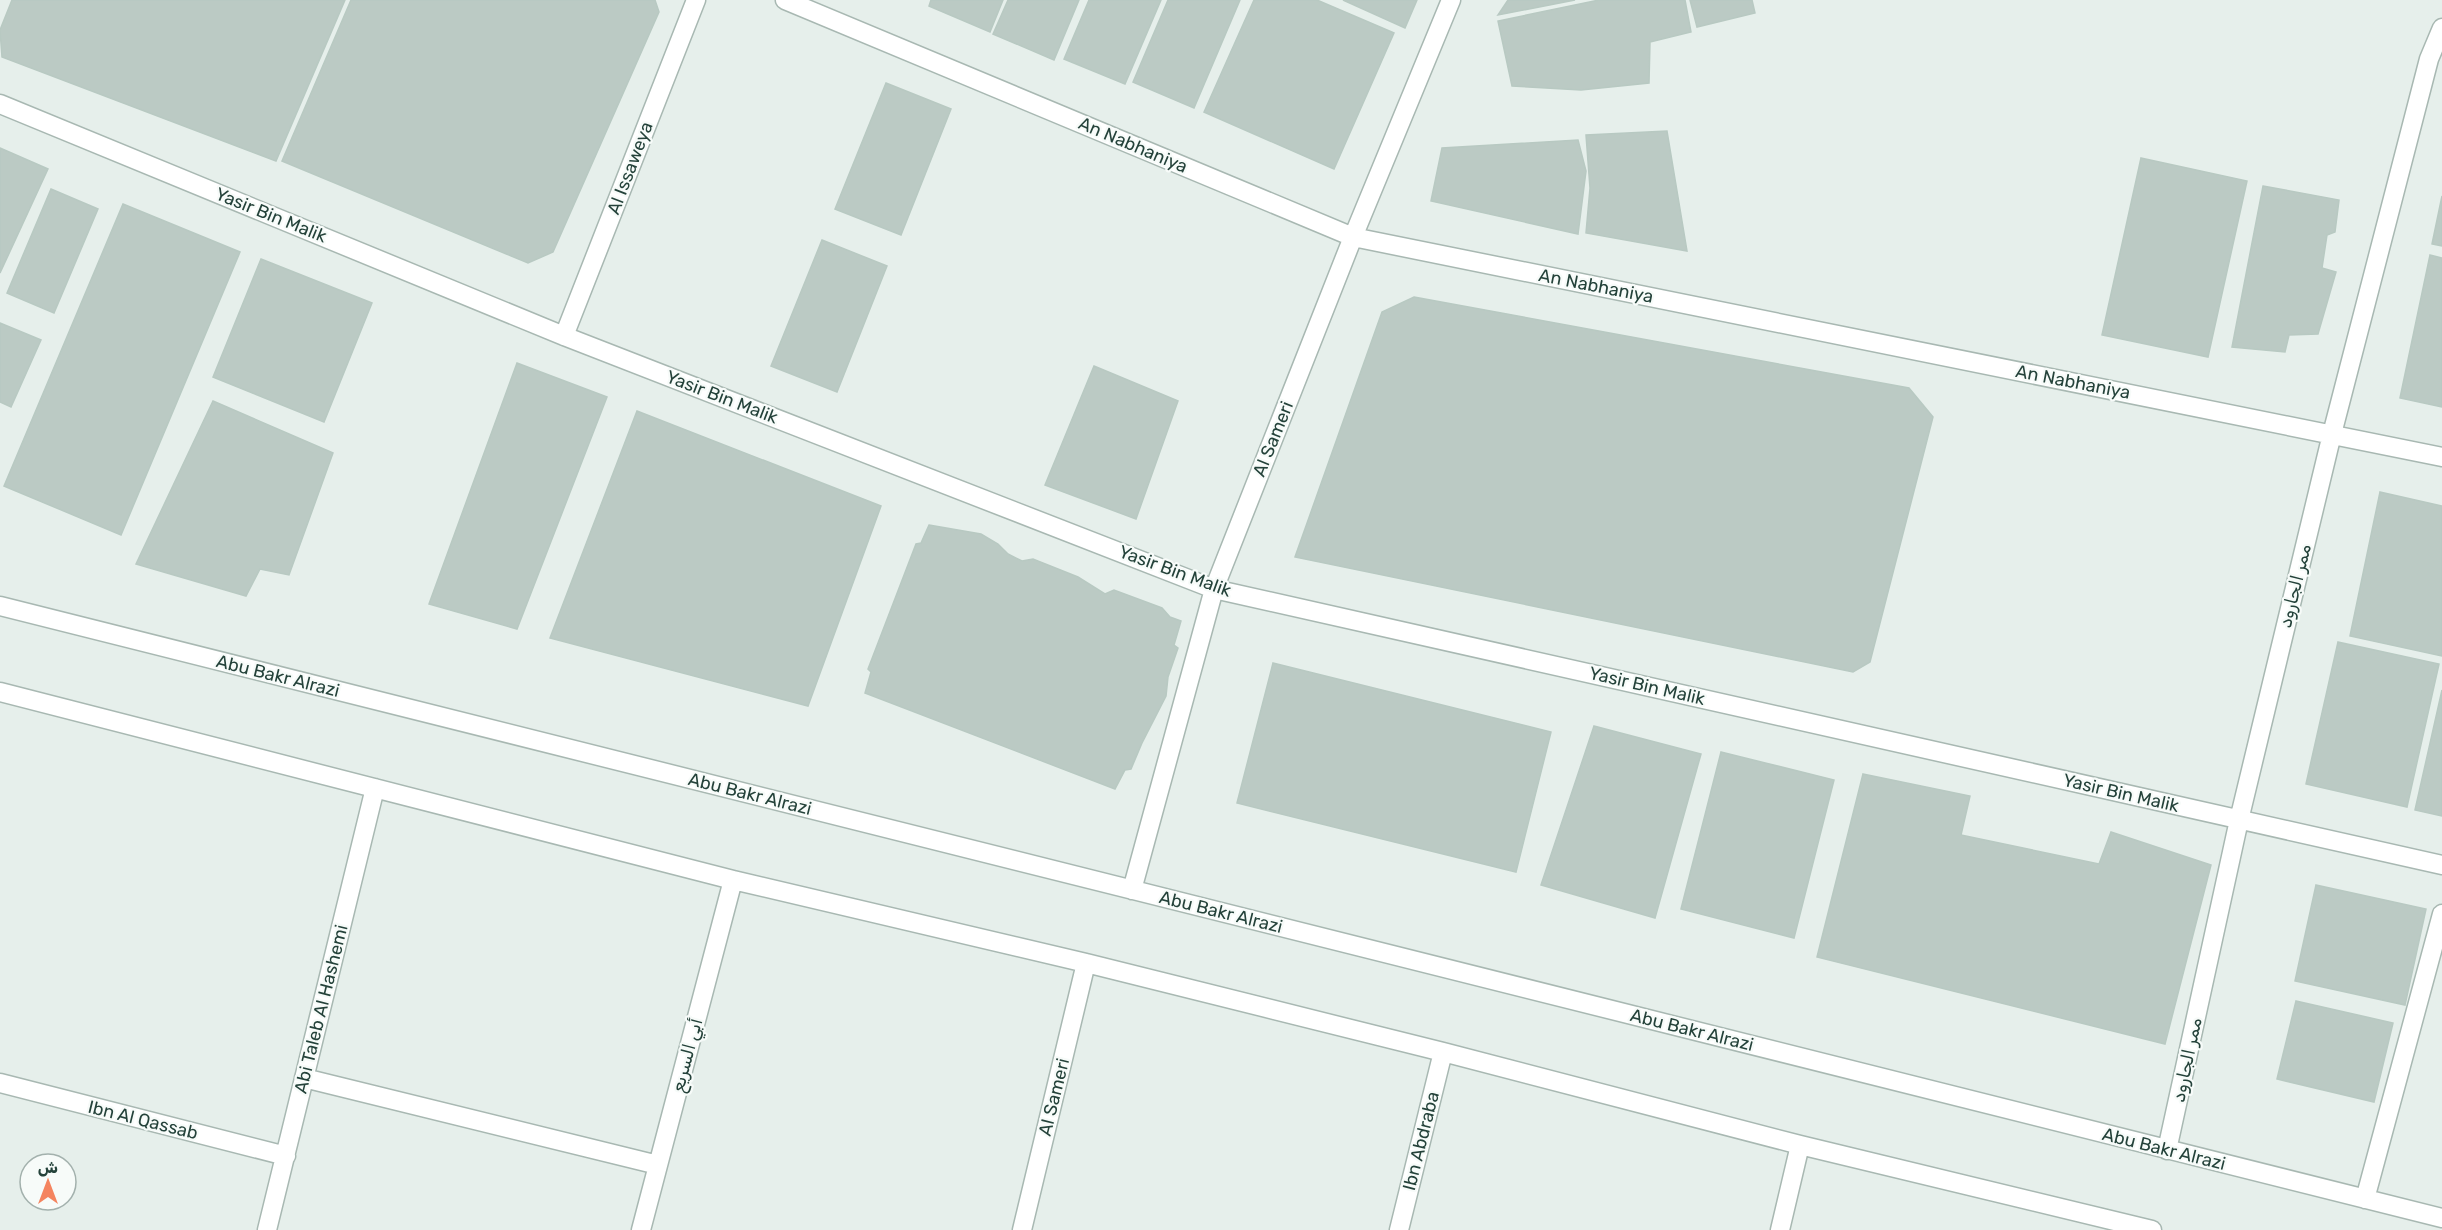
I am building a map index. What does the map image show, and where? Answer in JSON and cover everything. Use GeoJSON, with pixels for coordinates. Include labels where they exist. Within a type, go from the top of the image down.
{"type":"FeatureCollection","features":[{"type":"Feature","properties":{"kind":"street","name":"Al Issaweya"},"geometry":{"type":"LineString","coordinates":[[564,336],[696,0]]}},
{"type":"Feature","properties":{"kind":"street","name":"An Nabhaniya"},"geometry":{"type":"LineString","coordinates":[[785,0],[1353,237],[2442,457]]}},
{"type":"Feature","properties":{"kind":"street","name":"Al Sameri"},"geometry":{"type":"LineString","coordinates":[[1132,890],[1214,589],[1353,237],[1451,0]]}},
{"type":"Feature","properties":{"kind":"street","name":"ممر الجارود"},"geometry":{"type":"LineString","coordinates":[[2167,1150],[2239,820],[2332,434],[2436,60],[2442,28]]}},
{"type":"Feature","properties":{"kind":"street","name":"Yasir Bin Malik"},"geometry":{"type":"LineString","coordinates":[[0,104],[564,336],[1214,589],[2442,866]]}},
{"type":"Feature","properties":{"kind":"street","name":"Abu Bakr Alrazi"},"geometry":{"type":"LineString","coordinates":[[0,606],[2442,1218]]}},
{"type":"Feature","properties":{"kind":"street"},"geometry":{"type":"LineString","coordinates":[[0,692],[733,880],[1086,963],[1443,1052],[1800,1145],[2152,1230]]}},
{"type":"Feature","properties":{"kind":"street","name":"Abi Taleb Al Hashemi"},"geometry":{"type":"LineString","coordinates":[[267,1230],[375,788]]}},
{"type":"Feature","properties":{"kind":"street","name":"أبي السريع"},"geometry":{"type":"LineString","coordinates":[[641,1230],[733,880]]}},
{"type":"Feature","properties":{"kind":"street"},"geometry":{"type":"LineString","coordinates":[[2365,1199],[2442,914]]}},
{"type":"Feature","properties":{"kind":"street","name":"Al Sameri"},"geometry":{"type":"LineString","coordinates":[[1022,1230],[1086,963]]}},
{"type":"Feature","properties":{"kind":"street","name":"Ibn Abdraba"},"geometry":{"type":"LineString","coordinates":[[1399,1230],[1443,1052]]}},
{"type":"Feature","properties":{"kind":"street"},"geometry":{"type":"LineString","coordinates":[[304,1078],[658,1165]]}},
{"type":"Feature","properties":{"kind":"street","name":"Ibn Al Qassab"},"geometry":{"type":"LineString","coordinates":[[0,1083],[286,1156]]}},
{"type":"Feature","properties":{"kind":"street"},"geometry":{"type":"LineString","coordinates":[[1780,1230],[1800,1145]]}},
{"type":"Feature","properties":{"kind":"building"},"geometry":{"type":"Polygon","coordinates":[[[12,0],[345,0],[276,161],[2,57],[0,30],[12,0]]]}},
{"type":"Feature","properties":{"kind":"building"},"geometry":{"type":"Polygon","coordinates":[[[351,0],[655,0],[659,12],[553,252],[528,263],[282,161],[351,0]]]}},
{"type":"Feature","properties":{"kind":"building"},"geometry":{"type":"Polygon","coordinates":[[[931,0],[1003,0],[990,32],[929,6],[931,0]]]}},
{"type":"Feature","properties":{"kind":"building"},"geometry":{"type":"Polygon","coordinates":[[[1008,0],[1079,0],[1054,60],[993,34],[1008,0]]]}},
{"type":"Feature","properties":{"kind":"building"},"geometry":{"type":"Polygon","coordinates":[[[1089,0],[1161,0],[1125,84],[1064,59],[1089,0]]]}},
{"type":"Feature","properties":{"kind":"building"},"geometry":{"type":"Polygon","coordinates":[[[1168,0],[1240,0],[1194,108],[1133,82],[1168,0]]]}},
{"type":"Feature","properties":{"kind":"building"},"geometry":{"type":"Polygon","coordinates":[[[1254,0],[1317,0],[1394,33],[1334,169],[1204,112],[1254,0]]]}},
{"type":"Feature","properties":{"kind":"building"},"geometry":{"type":"Polygon","coordinates":[[[1343,0],[1417,0],[1405,28],[1343,0]]]}},
{"type":"Feature","properties":{"kind":"building"},"geometry":{"type":"Polygon","coordinates":[[[1508,0],[1575,0],[1498,15],[1508,0]]]}},
{"type":"Feature","properties":{"kind":"building"},"geometry":{"type":"Polygon","coordinates":[[[1599,0],[1685,0],[1691,32],[1650,42],[1649,83],[1581,90],[1512,86],[1498,21],[1599,0]]]}},
{"type":"Feature","properties":{"kind":"building"},"geometry":{"type":"Polygon","coordinates":[[[1690,0],[1752,0],[1755,13],[1697,27],[1690,0]]]}},
{"type":"Feature","properties":{"kind":"building"},"geometry":{"type":"Polygon","coordinates":[[[886,83],[951,109],[901,235],[835,209],[886,83]]]}},
{"type":"Feature","properties":{"kind":"building"},"geometry":{"type":"Polygon","coordinates":[[[1667,131],[1687,251],[1586,233],[1590,188],[1586,135],[1667,131]]]}},
{"type":"Feature","properties":{"kind":"building"},"geometry":{"type":"Polygon","coordinates":[[[1578,140],[1586,171],[1578,234],[1431,201],[1442,148],[1578,140]]]}},
{"type":"Feature","properties":{"kind":"building"},"geometry":{"type":"Polygon","coordinates":[[[0,148],[48,169],[0,273],[0,148]]]}},
{"type":"Feature","properties":{"kind":"building"},"geometry":{"type":"Polygon","coordinates":[[[2141,158],[2247,181],[2208,357],[2102,335],[2141,158]]]}},
{"type":"Feature","properties":{"kind":"building"},"geometry":{"type":"Polygon","coordinates":[[[2263,186],[2339,200],[2335,232],[2327,235],[2322,268],[2336,272],[2318,334],[2289,335],[2285,352],[2232,347],[2263,186]]]}},
{"type":"Feature","properties":{"kind":"building"},"geometry":{"type":"Polygon","coordinates":[[[51,189],[98,209],[54,313],[7,293],[51,189]]]}},
{"type":"Feature","properties":{"kind":"building"},"geometry":{"type":"Polygon","coordinates":[[[2442,196],[2442,246],[2432,244],[2442,196]]]}},
{"type":"Feature","properties":{"kind":"building"},"geometry":{"type":"Polygon","coordinates":[[[123,204],[240,252],[121,535],[4,486],[123,204]]]}},
{"type":"Feature","properties":{"kind":"building"},"geometry":{"type":"Polygon","coordinates":[[[822,240],[887,266],[837,392],[771,366],[822,240]]]}},
{"type":"Feature","properties":{"kind":"building"},"geometry":{"type":"Polygon","coordinates":[[[2430,255],[2442,258],[2442,407],[2400,398],[2430,255]]]}},
{"type":"Feature","properties":{"kind":"building"},"geometry":{"type":"Polygon","coordinates":[[[261,259],[372,303],[324,422],[213,377],[261,259]]]}},
{"type":"Feature","properties":{"kind":"building"},"geometry":{"type":"Polygon","coordinates":[[[1414,297],[1909,388],[1933,417],[1870,662],[1853,672],[1295,557],[1382,312],[1414,297]]]}},
{"type":"Feature","properties":{"kind":"building"},"geometry":{"type":"Polygon","coordinates":[[[0,323],[41,340],[11,407],[0,402],[0,323]]]}},
{"type":"Feature","properties":{"kind":"building"},"geometry":{"type":"Polygon","coordinates":[[[517,363],[607,397],[517,629],[429,604],[517,363]]]}},
{"type":"Feature","properties":{"kind":"building"},"geometry":{"type":"Polygon","coordinates":[[[1094,366],[1178,401],[1136,519],[1045,485],[1094,366]]]}},
{"type":"Feature","properties":{"kind":"building"},"geometry":{"type":"Polygon","coordinates":[[[213,401],[333,453],[289,575],[260,569],[246,596],[136,564],[213,401]]]}},
{"type":"Feature","properties":{"kind":"building"},"geometry":{"type":"Polygon","coordinates":[[[637,411],[881,506],[808,706],[550,638],[637,411]]]}},
{"type":"Feature","properties":{"kind":"building"},"geometry":{"type":"Polygon","coordinates":[[[2380,492],[2442,506],[2442,656],[2350,636],[2380,492]]]}},
{"type":"Feature","properties":{"kind":"building"},"geometry":{"type":"Polygon","coordinates":[[[929,525],[981,534],[998,544],[1008,554],[1022,561],[1033,559],[1078,577],[1105,594],[1114,590],[1162,608],[1170,617],[1181,621],[1174,645],[1178,648],[1168,677],[1166,696],[1131,769],[1125,770],[1115,789],[865,693],[871,672],[868,669],[916,544],[921,543],[929,525]]]}},
{"type":"Feature","properties":{"kind":"building"},"geometry":{"type":"Polygon","coordinates":[[[2338,642],[2439,664],[2407,807],[2306,784],[2338,642]]]}},
{"type":"Feature","properties":{"kind":"building"},"geometry":{"type":"Polygon","coordinates":[[[1273,663],[1551,732],[1516,872],[1237,803],[1273,663]]]}},
{"type":"Feature","properties":{"kind":"building"},"geometry":{"type":"Polygon","coordinates":[[[2442,690],[2442,816],[2415,810],[2442,690]]]}},
{"type":"Feature","properties":{"kind":"building"},"geometry":{"type":"Polygon","coordinates":[[[1594,726],[1701,754],[1655,918],[1541,885],[1594,726]]]}},
{"type":"Feature","properties":{"kind":"building"},"geometry":{"type":"Polygon","coordinates":[[[1721,752],[1834,780],[1794,938],[1681,909],[1721,752]]]}},
{"type":"Feature","properties":{"kind":"building"},"geometry":{"type":"Polygon","coordinates":[[[1863,774],[1970,796],[1961,835],[2099,864],[2111,832],[2211,865],[2165,1044],[1817,957],[1863,774]]]}},
{"type":"Feature","properties":{"kind":"building"},"geometry":{"type":"Polygon","coordinates":[[[2316,885],[2426,909],[2405,1005],[2295,981],[2316,885]]]}},
{"type":"Feature","properties":{"kind":"building"},"geometry":{"type":"Polygon","coordinates":[[[2296,1001],[2393,1023],[2374,1102],[2277,1079],[2296,1001]]]}}]}
